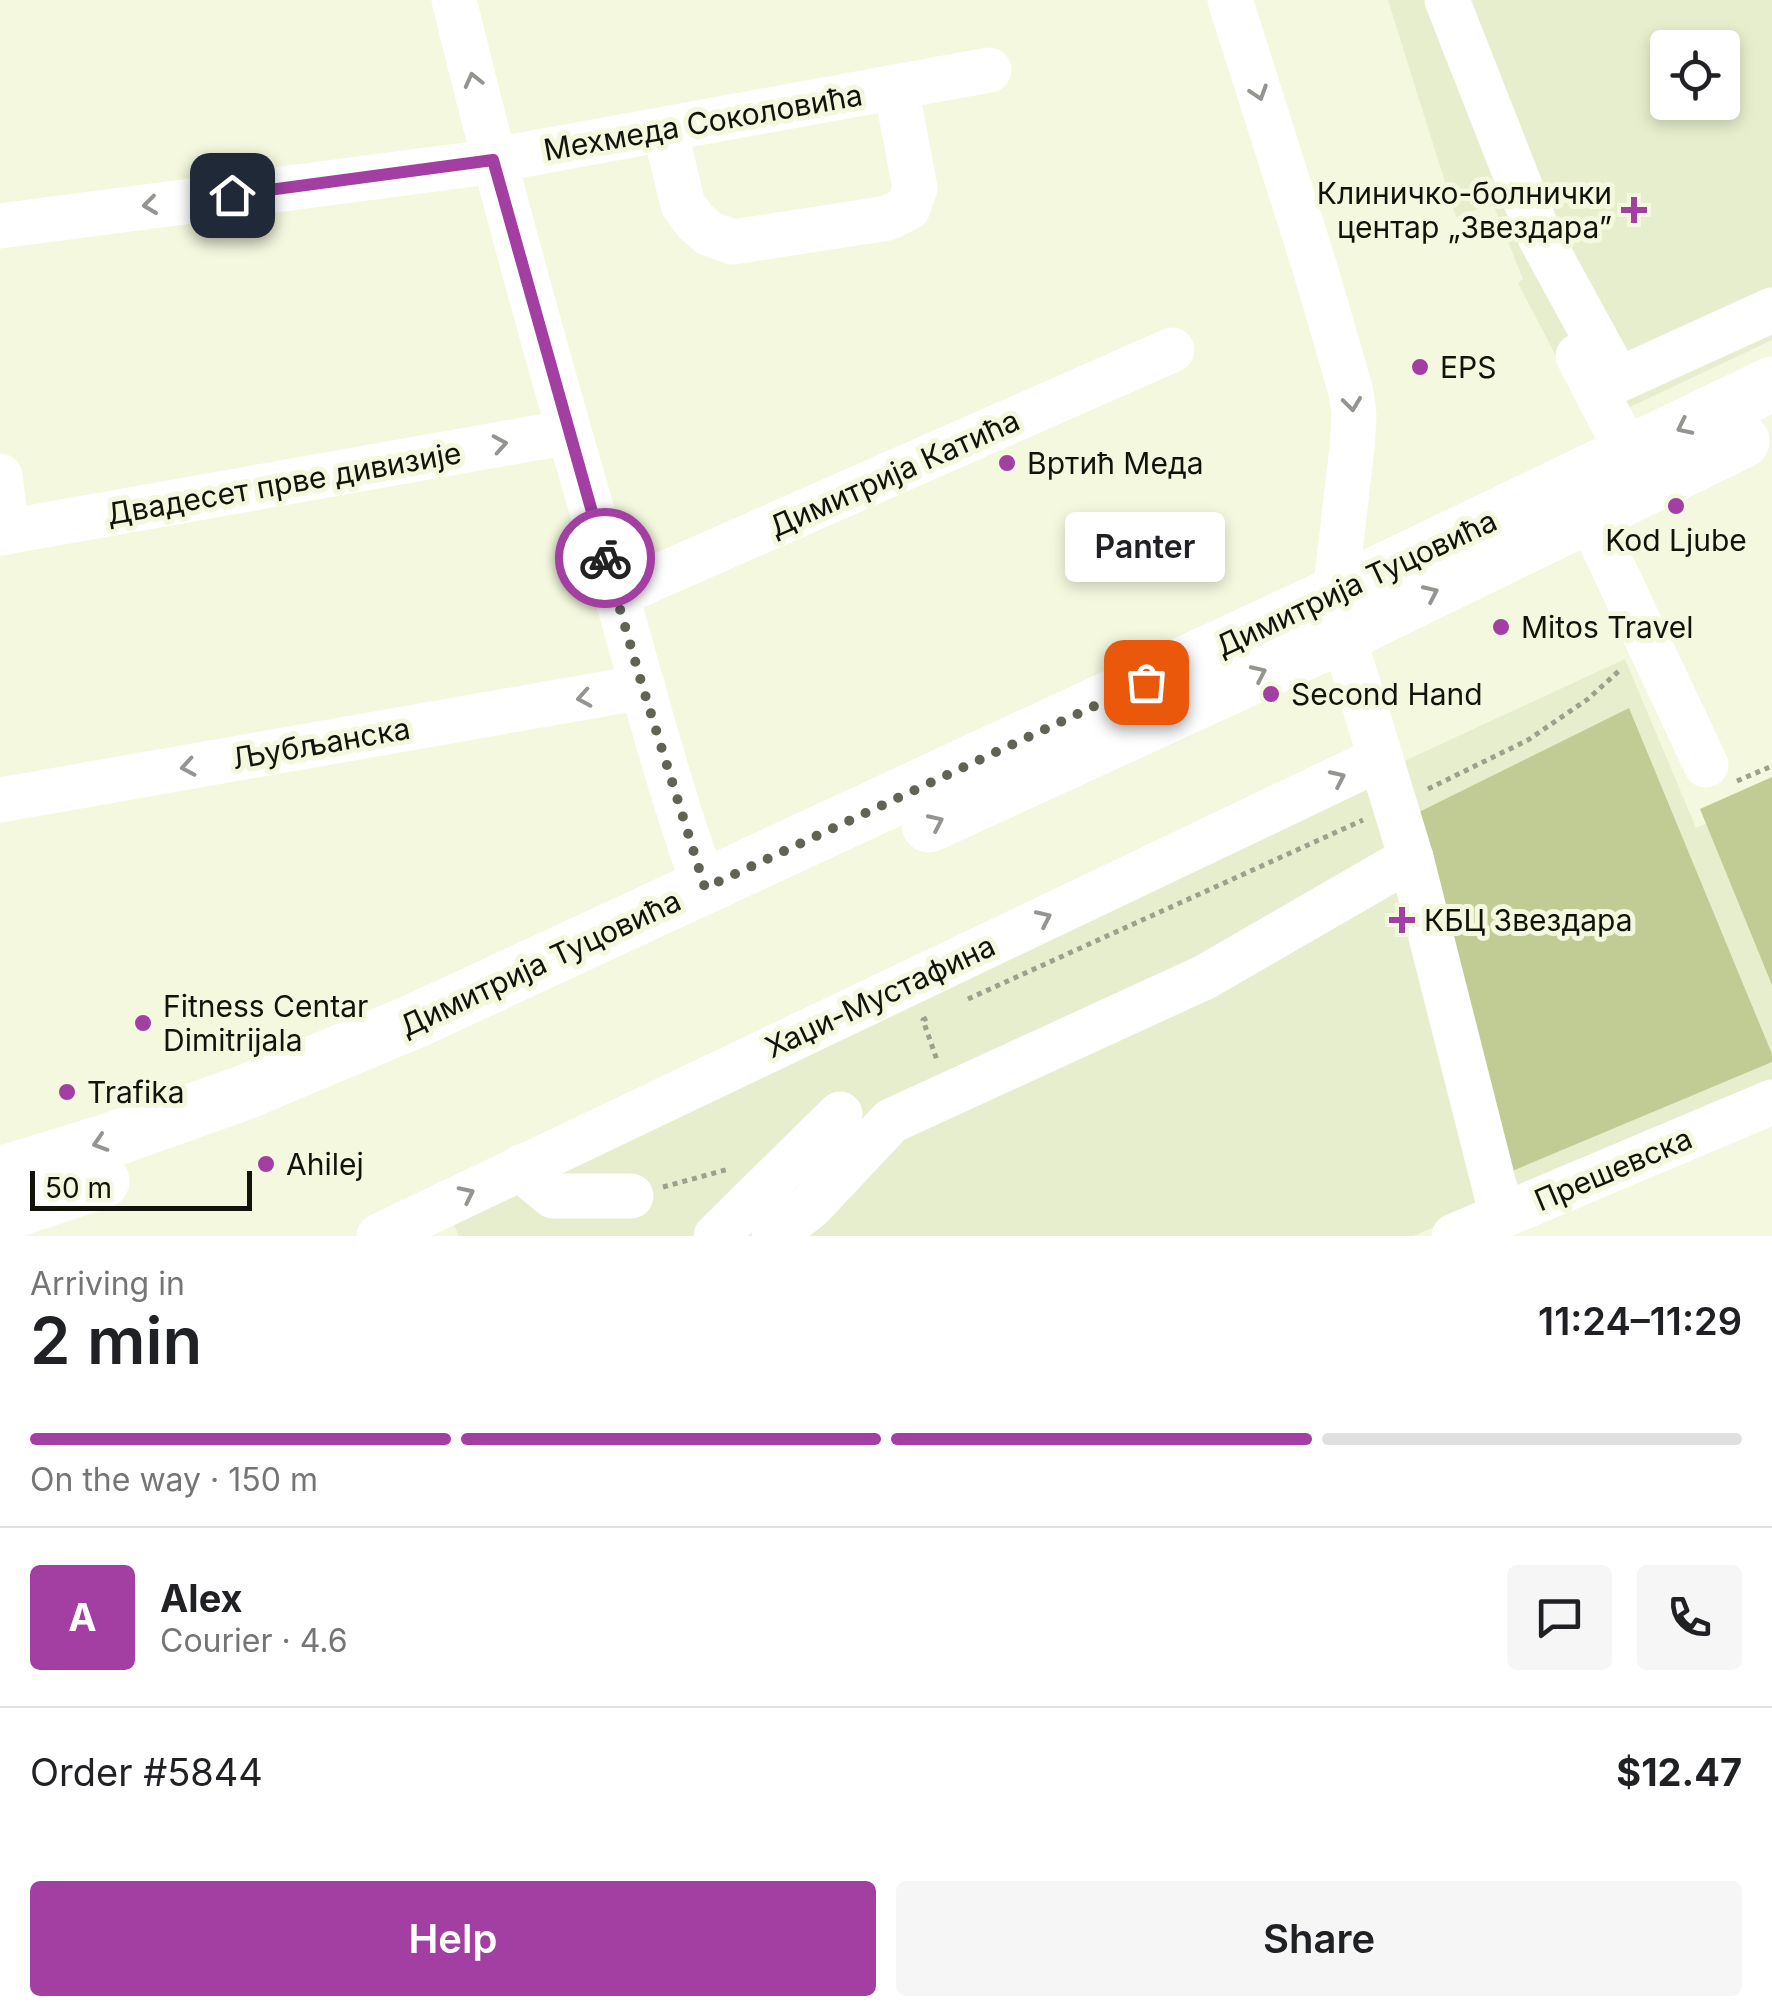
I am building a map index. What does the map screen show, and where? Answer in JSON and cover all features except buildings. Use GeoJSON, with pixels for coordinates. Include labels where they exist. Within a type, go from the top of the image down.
{"type":"FeatureCollection","features":[{"type":"Feature","properties":{"kind":"main road","name":"Димитрија Туцовића"},"geometry":{"type":"LineString","coordinates":[[3,1210],[79,1189],[248,1127],[586,984],[1339,614],[1628,454],[1772,384]]}},
{"type":"Feature","properties":{"kind":"main road","name":"Димитрија Туцовића"},"geometry":{"type":"LineString","coordinates":[[3,1210],[108,1141],[243,1093],[418,1020],[705,888],[1339,614],[1589,516],[1772,426]]}},
{"type":"Feature","properties":{"kind":"street"},"geometry":{"type":"LineString","coordinates":[[454,0],[493,160],[569,432],[705,888]]}},
{"type":"Feature","properties":{"kind":"street"},"geometry":{"type":"LineString","coordinates":[[1230,0],[1351,392],[1354,416],[1339,614],[1412,858],[1502,1216]]}},
{"type":"Feature","properties":{"kind":"street"},"geometry":{"type":"LineString","coordinates":[[1447,0],[1540,236],[1618,380],[1772,310]]}},
{"type":"Feature","properties":{"kind":"street","name":"Мехмеда Соколовића"},"geometry":{"type":"LineString","coordinates":[[0,226],[493,160],[988,70]]}},
{"type":"Feature","properties":{"kind":"street"},"geometry":{"type":"LineString","coordinates":[[665,130],[683,205],[708,233],[733,242],[888,218],[908,208],[916,188],[896,88]]}},
{"type":"Feature","properties":{"kind":"street"},"geometry":{"type":"LineString","coordinates":[[1540,236],[1547,296],[1628,454]]}},
{"type":"Feature","properties":{"kind":"street","name":"Димитрија Катића"},"geometry":{"type":"LineString","coordinates":[[616,595],[1172,350]]}},
{"type":"Feature","properties":{"kind":"street","name":"Двадесет прве дивизије"},"geometry":{"type":"LineString","coordinates":[[4,532],[569,432]]}},
{"type":"Feature","properties":{"kind":"street"},"geometry":{"type":"LineString","coordinates":[[0,476],[4,532]]}},
{"type":"Feature","properties":{"kind":"street"},"geometry":{"type":"LineString","coordinates":[[1589,516],[1706,765]]}},
{"type":"Feature","properties":{"kind":"street","name":"Љубљанска"},"geometry":{"type":"LineString","coordinates":[[0,800],[643,688]]}},
{"type":"Feature","properties":{"kind":"street","name":"Хаџи-Мустафина"},"geometry":{"type":"LineString","coordinates":[[379,1236],[428,1225],[523,1166],[1381,758]]}},
{"type":"Feature","properties":{"kind":"street"},"geometry":{"type":"LineString","coordinates":[[774,1236],[810,1206],[891,1122],[1206,978],[1412,858]]}},
{"type":"Feature","properties":{"kind":"street","name":"Прешевска"},"geometry":{"type":"LineString","coordinates":[[1454,1236],[1772,1102]]}},
{"type":"Feature","properties":{"kind":"street"},"geometry":{"type":"LineString","coordinates":[[716,1236],[840,1114]]}},
{"type":"Feature","properties":{"kind":"street"},"geometry":{"type":"LineString","coordinates":[[523,1166],[552,1196],[631,1196]]}},
{"type":"Feature","properties":{"kind":"path"},"geometry":{"type":"LineString","coordinates":[[959,1004],[1528,740],[1588,699],[1649,644]]}},
{"type":"Feature","properties":{"kind":"path"},"geometry":{"type":"LineString","coordinates":[[938,1064],[923,1020],[941,1012]]}},
{"type":"Feature","properties":{"kind":"path"},"geometry":{"type":"LineString","coordinates":[[631,1196],[734,1168]]}},
{"type":"Feature","properties":{"kind":"shaded area","name":"Клиничко-болнички центар „Звездара”"},"geometry":{"type":"Polygon","coordinates":[[[1388,0],[1772,0],[1772,340],[1592,425],[1518,283],[1523,279],[1493,204],[1456,217],[1388,0]]]}},
{"type":"Feature","properties":{"kind":"shaded area","name":"КБЦ Звездара"},"geometry":{"type":"Polygon","coordinates":[[[1625,659],[1696,828],[1772,793],[1772,1084],[1413,1236],[459,1236],[451,1218],[1625,659]]]}},
{"type":"Feature","properties":{"kind":"green space"},"geometry":{"type":"Polygon","coordinates":[[[1629,708],[1772,1062],[1510,1172],[1413,815],[1629,708]]]}},
{"type":"Feature","properties":{"kind":"green space"},"geometry":{"type":"Polygon","coordinates":[[[1772,777],[1772,985],[1700,809],[1772,777]]]}},
{"type":"Feature","properties":{"kind":"way so far"},"geometry":{"type":"LineString","coordinates":[[605,558],[705,888],[1146,682]]}},
{"type":"Feature","properties":{"kind":"place","name":"Клиничко-болнички центар „Звездара”"},"geometry":{"type":"Point","coordinates":[1634,210]}},
{"type":"Feature","properties":{"kind":"place","name":"EPS"},"geometry":{"type":"Point","coordinates":[1420,367]}},
{"type":"Feature","properties":{"kind":"place","name":"Вртић Меда"},"geometry":{"type":"Point","coordinates":[1007,463]}},
{"type":"Feature","properties":{"kind":"place","name":"Kod Ljube"},"geometry":{"type":"Point","coordinates":[1676,506]}},
{"type":"Feature","properties":{"kind":"place","name":"Mitos Travel"},"geometry":{"type":"Point","coordinates":[1501,627]}},
{"type":"Feature","properties":{"kind":"place","name":"Panter"},"geometry":{"type":"Point","coordinates":[1146,682]}},
{"type":"Feature","properties":{"kind":"place","name":"Second Hand"},"geometry":{"type":"Point","coordinates":[1271,694]}},
{"type":"Feature","properties":{"kind":"place","name":"КБЦ Звездара"},"geometry":{"type":"Point","coordinates":[1402,920]}},
{"type":"Feature","properties":{"kind":"place","name":"Fitness Centar Dimitrijala"},"geometry":{"type":"Point","coordinates":[143,1023]}},
{"type":"Feature","properties":{"kind":"place","name":"Trafika"},"geometry":{"type":"Point","coordinates":[67,1092]}},
{"type":"Feature","properties":{"kind":"place","name":"Ahilej"},"geometry":{"type":"Point","coordinates":[266,1164]}},
{"type":"Feature","properties":{"kind":"route"},"geometry":{"type":"LineString","coordinates":[[232,195],[493,160],[605,558]]}}]}
